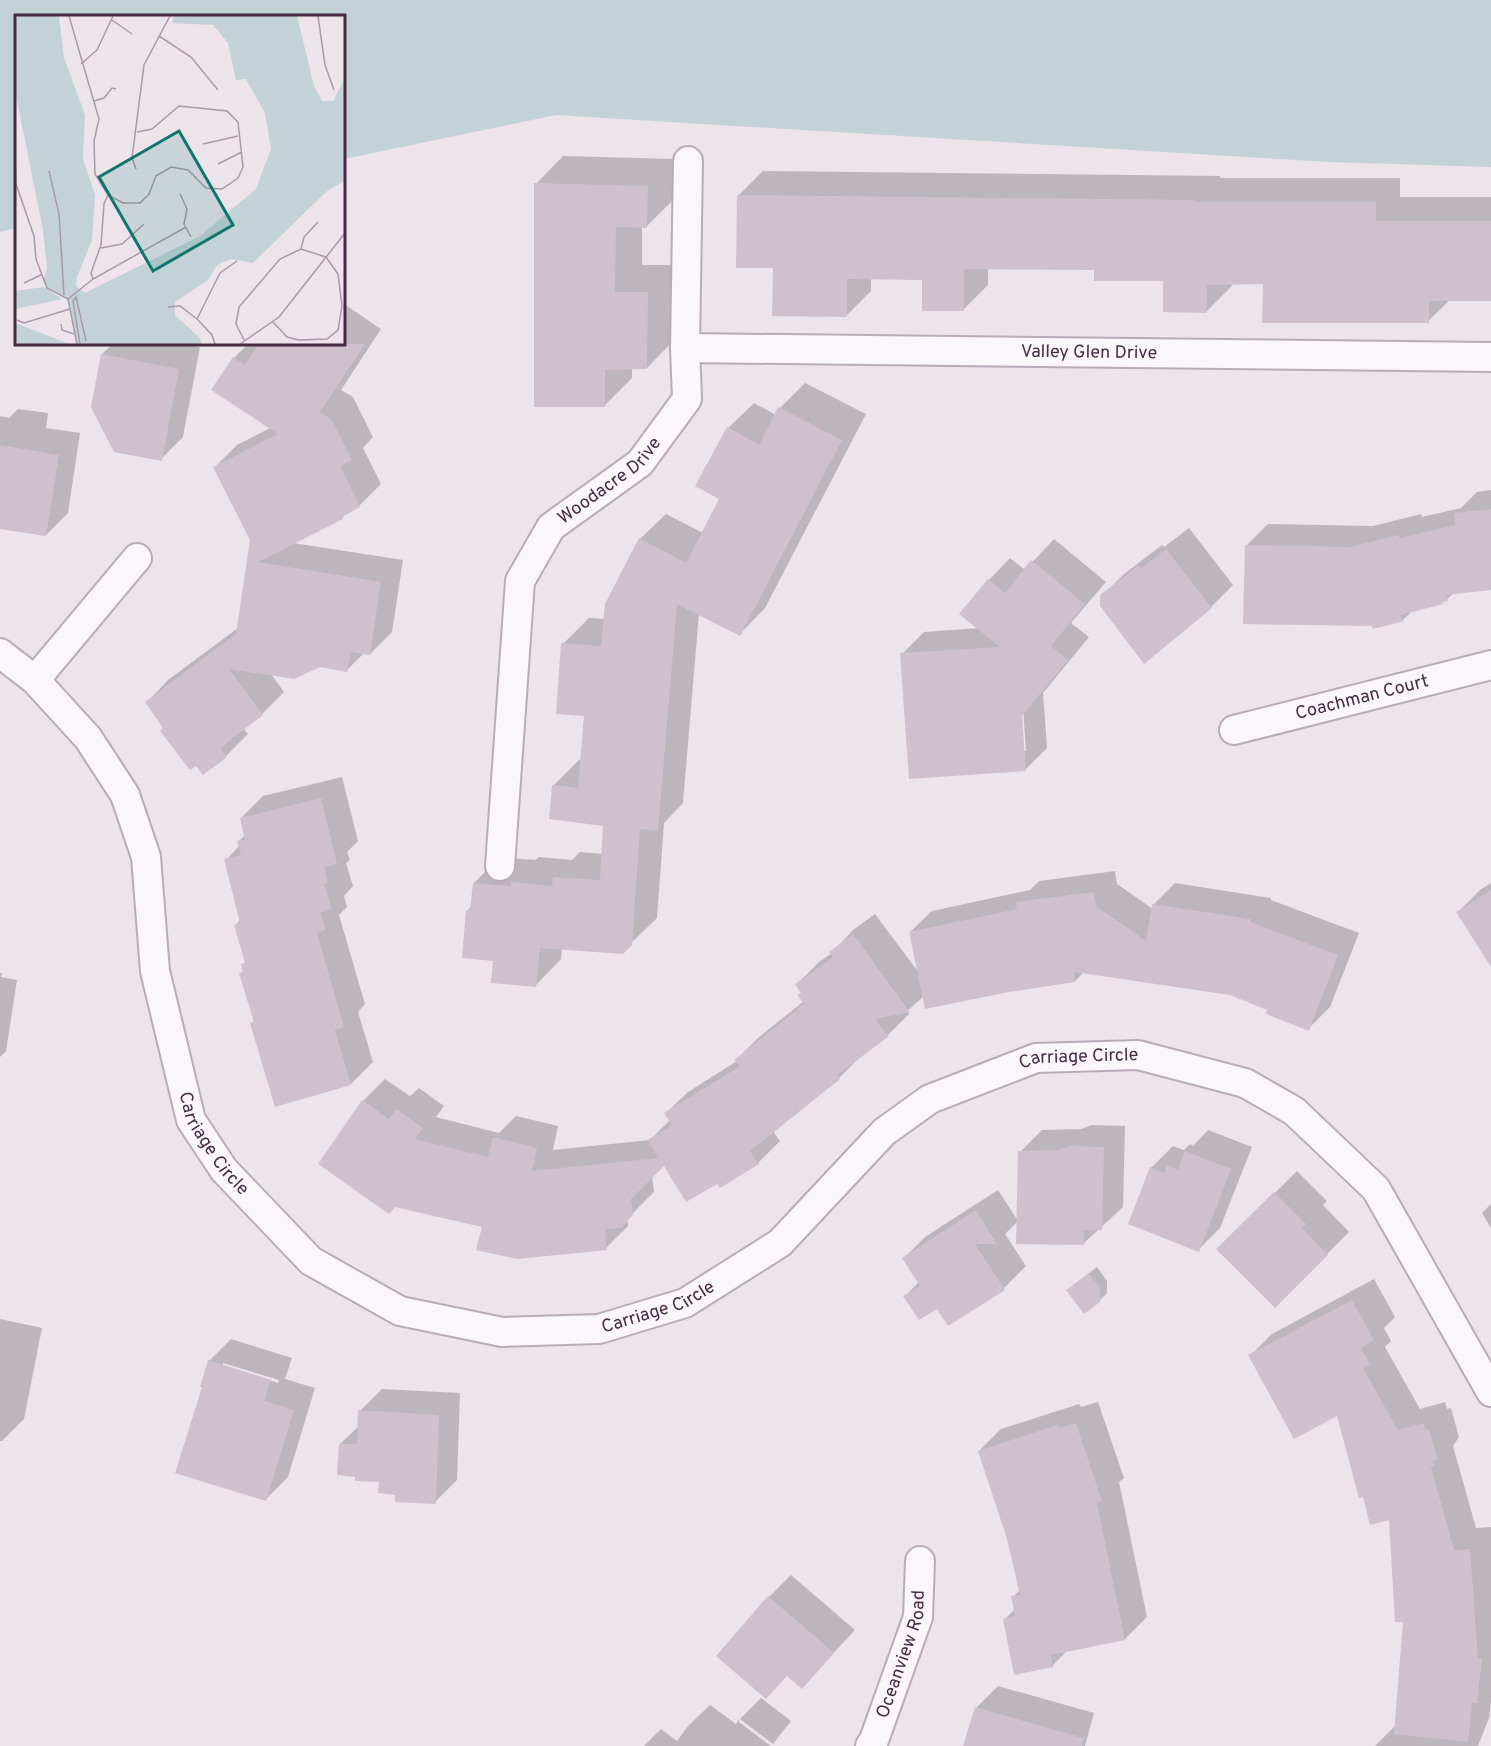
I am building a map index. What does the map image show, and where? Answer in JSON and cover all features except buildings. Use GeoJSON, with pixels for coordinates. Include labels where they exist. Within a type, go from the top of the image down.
{"type":"FeatureCollection","features":[{"type":"Feature","properties":{"kind":"street","name":"Woodacre Drive"},"geometry":{"type":"LineString","coordinates":[[500,866],[520,581],[551,526],[640,463],[687,399],[685,348],[688,161]]}},
{"type":"Feature","properties":{"kind":"street","name":"Valley Glen Drive"},"geometry":{"type":"LineString","coordinates":[[685,348],[1491,357]]}},
{"type":"Feature","properties":{"kind":"street"},"geometry":{"type":"LineString","coordinates":[[35,680],[137,558]]}},
{"type":"Feature","properties":{"kind":"street","name":"Carriage Circle"},"geometry":{"type":"LineString","coordinates":[[0,653],[35,680],[88,738],[125,795],[146,857],[155,971],[191,1120],[224,1170],[310,1262],[400,1311],[502,1332],[599,1329],[685,1303],[780,1244],[884,1132],[930,1099],[1036,1059],[1138,1055],[1245,1083],[1294,1111],[1376,1189],[1491,1392]]}},
{"type":"Feature","properties":{"kind":"street","name":"Coachman Court"},"geometry":{"type":"LineString","coordinates":[[1234,730],[1491,664]]}},
{"type":"Feature","properties":{"kind":"street","name":"Oceanview Road"},"geometry":{"type":"LineString","coordinates":[[870,1746],[918,1617],[921,1561]]}},
{"type":"Feature","properties":{"kind":"shaded area"},"geometry":{"type":"Polygon","coordinates":[[[0,0],[1491,0],[1491,167],[1329,162],[556,115],[345,159],[345,15],[15,15],[15,228],[0,232],[0,0]]]}}]}
